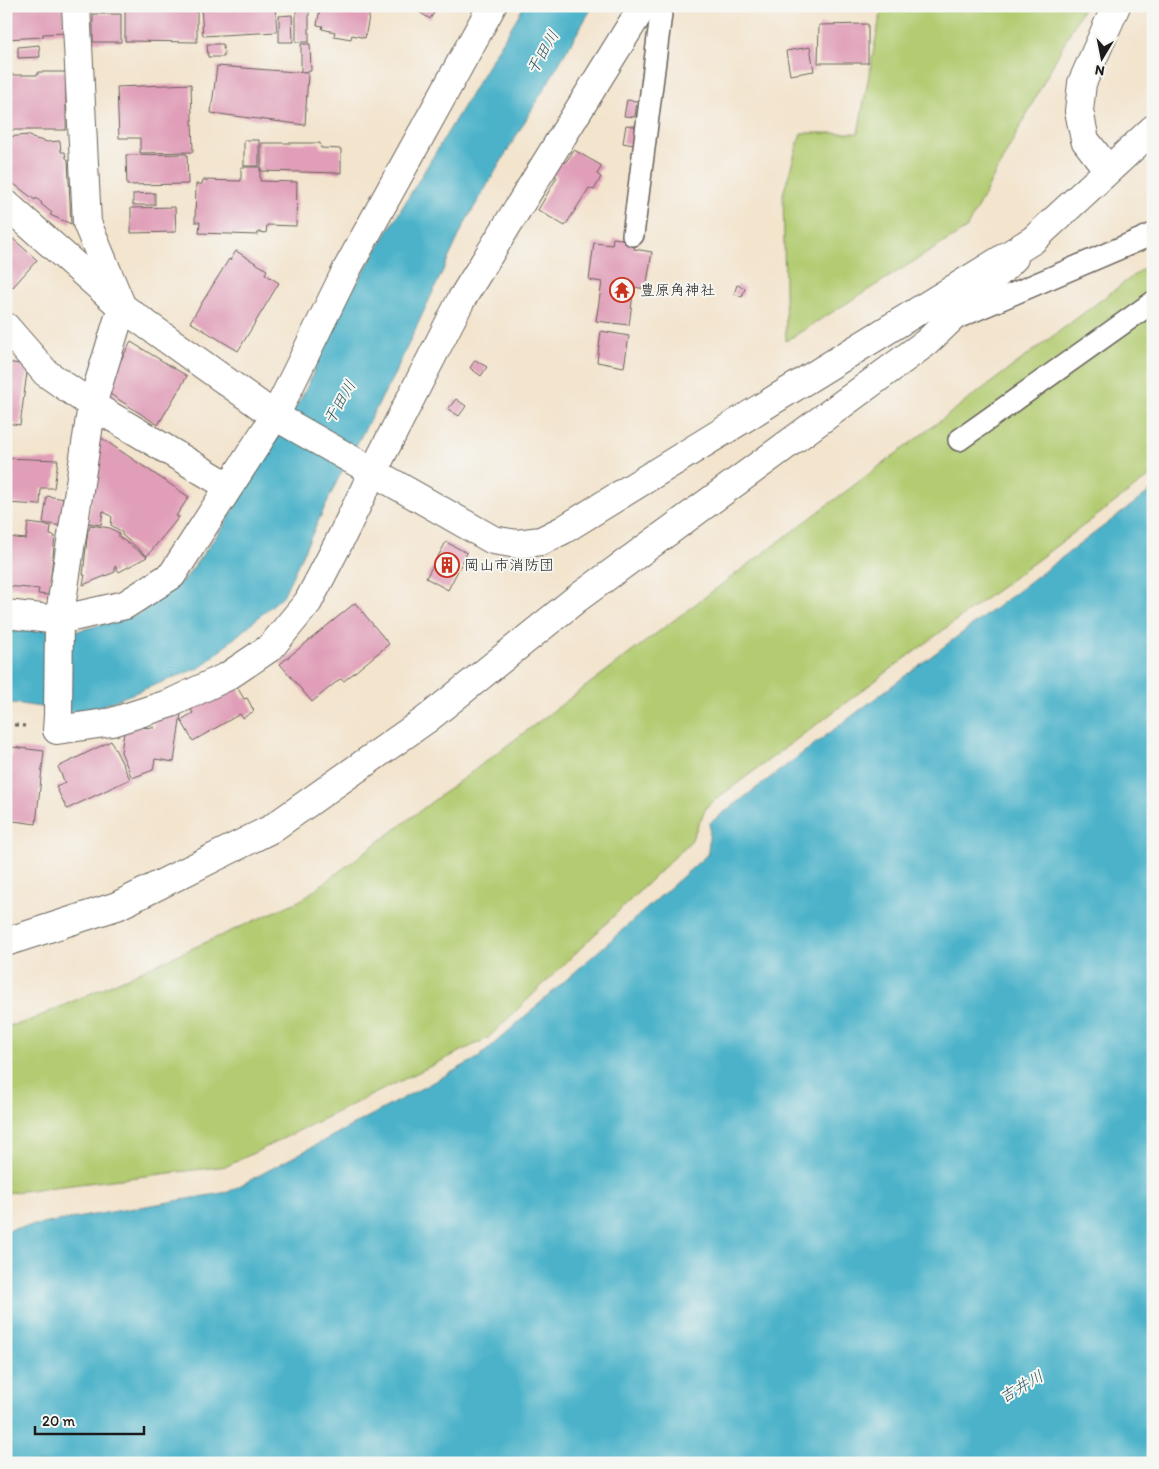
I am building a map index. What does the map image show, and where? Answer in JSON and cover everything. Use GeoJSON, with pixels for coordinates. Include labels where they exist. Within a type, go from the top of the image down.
{"type":"FeatureCollection","features":[{"type":"Feature","properties":{"kind":"street"},"geometry":{"type":"LineString","coordinates":[[76,6],[86,223],[122,307],[92,405],[59,627],[57,730],[112,722],[171,703],[228,676],[271,647],[308,602],[461,300],[643,6]]}},
{"type":"Feature","properties":{"kind":"street"},"geometry":{"type":"LineString","coordinates":[[6,614],[59,627],[125,605],[172,575],[228,486],[283,420],[347,269],[492,6]]}},
{"type":"Feature","properties":{"kind":"street"},"geometry":{"type":"LineString","coordinates":[[1108,170],[1085,140],[1079,112],[1082,83],[1116,6]]}},
{"type":"Feature","properties":{"kind":"street"},"geometry":{"type":"LineString","coordinates":[[6,942],[118,906],[271,830],[426,719],[575,600],[928,342],[1033,240],[1153,129]]}},
{"type":"Feature","properties":{"kind":"street"},"geometry":{"type":"LineString","coordinates":[[6,204],[122,307],[283,420],[493,540],[517,544],[541,541],[563,530],[1033,240]]}},
{"type":"Feature","properties":{"kind":"street"},"geometry":{"type":"LineString","coordinates":[[6,327],[46,373],[92,405],[228,486]]}},
{"type":"Feature","properties":{"kind":"lane"},"geometry":{"type":"LineString","coordinates":[[633,235],[662,6]]}},
{"type":"Feature","properties":{"kind":"lane"},"geometry":{"type":"LineString","coordinates":[[950,321],[1153,234]]}},
{"type":"Feature","properties":{"kind":"lane"},"geometry":{"type":"LineString","coordinates":[[959,440],[1153,302]]}},
{"type":"Feature","properties":{"kind":"green space"},"geometry":{"type":"Polygon","coordinates":[[[882,6],[1084,6],[966,229],[786,341],[783,194],[801,133],[858,133],[882,6]]]}},
{"type":"Feature","properties":{"kind":"green space"},"geometry":{"type":"Polygon","coordinates":[[[1153,261],[1153,474],[707,806],[691,841],[488,1038],[227,1166],[6,1193],[6,1026],[24,1023],[301,900],[1153,261]]]}},
{"type":"Feature","properties":{"kind":"water","name":"干田川"},"geometry":{"type":"Polygon","coordinates":[[[524,6],[593,6],[466,221],[394,375],[339,477],[283,596],[201,667],[83,713],[6,702],[6,625],[70,633],[137,615],[184,580],[222,528],[303,395],[330,327],[524,6]]]}},
{"type":"Feature","properties":{"kind":"water","name":"吉井川"},"geometry":{"type":"Polygon","coordinates":[[[1153,489],[1153,1463],[6,1463],[6,1230],[228,1192],[478,1058],[708,854],[710,823],[1153,489]]]}},
{"type":"Feature","properties":{"kind":"building"},"geometry":{"type":"Polygon","coordinates":[[[6,6],[63,6],[65,33],[43,34],[43,37],[6,39],[6,6]]]}},
{"type":"Feature","properties":{"kind":"building"},"geometry":{"type":"Polygon","coordinates":[[[125,6],[197,6],[197,42],[125,41],[125,6]]]}},
{"type":"Feature","properties":{"kind":"building"},"geometry":{"type":"Polygon","coordinates":[[[201,6],[275,6],[277,32],[203,36],[201,6]]]}},
{"type":"Feature","properties":{"kind":"building"},"geometry":{"type":"Polygon","coordinates":[[[296,6],[309,6],[309,42],[296,42],[296,6]]]}},
{"type":"Feature","properties":{"kind":"building"},"geometry":{"type":"Polygon","coordinates":[[[325,6],[371,6],[365,38],[352,35],[351,39],[334,36],[335,32],[322,29],[323,26],[317,25],[320,9],[324,10],[325,6]]]}},
{"type":"Feature","properties":{"kind":"building"},"geometry":{"type":"Polygon","coordinates":[[[410,6],[438,6],[430,19],[410,6]]]}},
{"type":"Feature","properties":{"kind":"building"},"geometry":{"type":"Polygon","coordinates":[[[93,14],[121,14],[121,42],[93,42],[93,14]]]}},
{"type":"Feature","properties":{"kind":"building"},"geometry":{"type":"Polygon","coordinates":[[[292,15],[293,42],[279,42],[279,16],[292,15]]]}},
{"type":"Feature","properties":{"kind":"building"},"geometry":{"type":"Polygon","coordinates":[[[868,24],[868,63],[818,63],[819,25],[868,24]]]}},
{"type":"Feature","properties":{"kind":"building"},"geometry":{"type":"Polygon","coordinates":[[[207,44],[223,44],[224,57],[208,57],[207,44]]]}},
{"type":"Feature","properties":{"kind":"building"},"geometry":{"type":"Polygon","coordinates":[[[301,44],[310,44],[311,71],[301,72],[301,44]]]}},
{"type":"Feature","properties":{"kind":"building"},"geometry":{"type":"Polygon","coordinates":[[[39,45],[40,57],[18,58],[18,47],[39,45]]]}},
{"type":"Feature","properties":{"kind":"building"},"geometry":{"type":"Polygon","coordinates":[[[810,47],[814,71],[790,75],[786,51],[810,47]]]}},
{"type":"Feature","properties":{"kind":"building"},"geometry":{"type":"Polygon","coordinates":[[[217,66],[308,73],[305,125],[211,113],[217,66]]]}},
{"type":"Feature","properties":{"kind":"building"},"geometry":{"type":"Polygon","coordinates":[[[38,72],[66,72],[66,130],[6,130],[6,75],[38,75],[38,72]]]}},
{"type":"Feature","properties":{"kind":"building"},"geometry":{"type":"Polygon","coordinates":[[[191,84],[193,152],[140,153],[140,138],[119,138],[117,87],[191,84]]]}},
{"type":"Feature","properties":{"kind":"building"},"geometry":{"type":"Polygon","coordinates":[[[627,100],[637,101],[635,117],[624,116],[627,100]]]}},
{"type":"Feature","properties":{"kind":"building"},"geometry":{"type":"Polygon","coordinates":[[[626,125],[654,129],[650,148],[623,143],[626,125]]]}},
{"type":"Feature","properties":{"kind":"building"},"geometry":{"type":"Polygon","coordinates":[[[29,135],[32,138],[48,142],[60,141],[61,152],[65,152],[68,160],[71,224],[50,215],[52,213],[42,203],[36,198],[35,200],[6,178],[6,137],[29,135]]]}},
{"type":"Feature","properties":{"kind":"building"},"geometry":{"type":"Polygon","coordinates":[[[244,140],[259,140],[259,166],[244,166],[244,140]]]}},
{"type":"Feature","properties":{"kind":"building"},"geometry":{"type":"Polygon","coordinates":[[[261,143],[320,143],[321,148],[341,149],[341,173],[261,171],[261,143]]]}},
{"type":"Feature","properties":{"kind":"building"},"geometry":{"type":"Polygon","coordinates":[[[574,150],[602,166],[597,174],[601,177],[594,190],[589,188],[565,226],[538,210],[557,177],[552,174],[561,159],[565,163],[574,150]]]}},
{"type":"Feature","properties":{"kind":"building"},"geometry":{"type":"Polygon","coordinates":[[[187,154],[188,184],[127,185],[126,155],[187,154]]]}},
{"type":"Feature","properties":{"kind":"building"},"geometry":{"type":"Polygon","coordinates":[[[241,167],[260,167],[260,181],[297,182],[296,226],[267,225],[266,233],[258,232],[258,235],[199,233],[200,222],[195,222],[196,184],[202,184],[203,180],[241,181],[241,167]]]}},
{"type":"Feature","properties":{"kind":"building"},"geometry":{"type":"Polygon","coordinates":[[[155,193],[155,205],[133,205],[133,194],[155,193]]]}},
{"type":"Feature","properties":{"kind":"building"},"geometry":{"type":"Polygon","coordinates":[[[175,207],[176,232],[131,233],[131,208],[175,207]]]}},
{"type":"Feature","properties":{"kind":"building"},"geometry":{"type":"Polygon","coordinates":[[[10,236],[37,260],[13,287],[6,281],[6,239],[10,236]]]}},
{"type":"Feature","properties":{"kind":"building"},"geometry":{"type":"Polygon","coordinates":[[[613,238],[636,241],[634,249],[652,252],[646,289],[634,287],[629,325],[596,321],[602,282],[589,280],[594,243],[612,245],[613,238]]]}},
{"type":"Feature","properties":{"kind":"building"},"geometry":{"type":"Polygon","coordinates":[[[236,251],[267,270],[265,274],[279,283],[238,351],[190,322],[229,259],[236,251]]]}},
{"type":"Feature","properties":{"kind":"building"},"geometry":{"type":"Polygon","coordinates":[[[737,285],[745,288],[742,297],[734,294],[737,285]]]}},
{"type":"Feature","properties":{"kind":"building"},"geometry":{"type":"Polygon","coordinates":[[[601,331],[629,336],[624,367],[597,362],[601,331]]]}},
{"type":"Feature","properties":{"kind":"building"},"geometry":{"type":"Polygon","coordinates":[[[131,342],[187,376],[158,425],[104,390],[131,342]]]}},
{"type":"Feature","properties":{"kind":"building"},"geometry":{"type":"Polygon","coordinates":[[[475,360],[487,367],[481,376],[470,368],[475,360]]]}},
{"type":"Feature","properties":{"kind":"building"},"geometry":{"type":"Polygon","coordinates":[[[6,362],[28,365],[20,425],[6,423],[6,362]]]}},
{"type":"Feature","properties":{"kind":"building"},"geometry":{"type":"Polygon","coordinates":[[[456,399],[466,406],[459,416],[448,409],[456,399]]]}},
{"type":"Feature","properties":{"kind":"building"},"geometry":{"type":"Polygon","coordinates":[[[100,437],[189,497],[176,516],[179,517],[147,556],[122,535],[122,532],[111,525],[112,517],[103,511],[101,525],[88,523],[100,437]]]}},
{"type":"Feature","properties":{"kind":"building"},"geometry":{"type":"Polygon","coordinates":[[[6,458],[58,460],[54,488],[41,488],[40,505],[6,503],[6,458]]]}},
{"type":"Feature","properties":{"kind":"building"},"geometry":{"type":"Polygon","coordinates":[[[47,496],[71,500],[69,527],[43,523],[47,496]]]}},
{"type":"Feature","properties":{"kind":"building"},"geometry":{"type":"Polygon","coordinates":[[[28,523],[51,526],[50,535],[55,536],[49,595],[38,594],[39,589],[6,586],[6,537],[26,539],[28,523]]]}},
{"type":"Feature","properties":{"kind":"building"},"geometry":{"type":"Polygon","coordinates":[[[90,525],[110,528],[119,533],[119,537],[147,557],[119,572],[115,566],[115,572],[83,585],[90,525]]]}},
{"type":"Feature","properties":{"kind":"building","name":"岡山市消防団"},"geometry":{"type":"Polygon","coordinates":[[[446,542],[467,553],[448,590],[426,578],[446,542]]]}},
{"type":"Feature","properties":{"kind":"building"},"geometry":{"type":"Polygon","coordinates":[[[355,603],[389,644],[344,681],[340,679],[312,702],[280,664],[355,603]]]}},
{"type":"Feature","properties":{"kind":"building"},"geometry":{"type":"Polygon","coordinates":[[[232,678],[244,699],[247,698],[254,711],[243,718],[240,714],[193,741],[181,720],[193,713],[188,704],[232,678]]]}},
{"type":"Feature","properties":{"kind":"building"},"geometry":{"type":"Polygon","coordinates":[[[165,711],[181,714],[174,762],[155,759],[153,770],[132,778],[121,752],[125,726],[154,728],[156,715],[165,711]]]}},
{"type":"Feature","properties":{"kind":"building"},"geometry":{"type":"Polygon","coordinates":[[[111,741],[130,779],[67,809],[56,787],[65,783],[58,767],[111,741]]]}},
{"type":"Feature","properties":{"kind":"building"},"geometry":{"type":"Polygon","coordinates":[[[12,747],[44,751],[36,824],[6,820],[6,757],[11,758],[12,747]]]}},
{"type":"Feature","properties":{"kind":"place","name":"豊原角神社"},"geometry":{"type":"Point","coordinates":[622,290]}},
{"type":"Feature","properties":{"kind":"place","name":"岡山市消防団"},"geometry":{"type":"Point","coordinates":[447,565]}}]}
